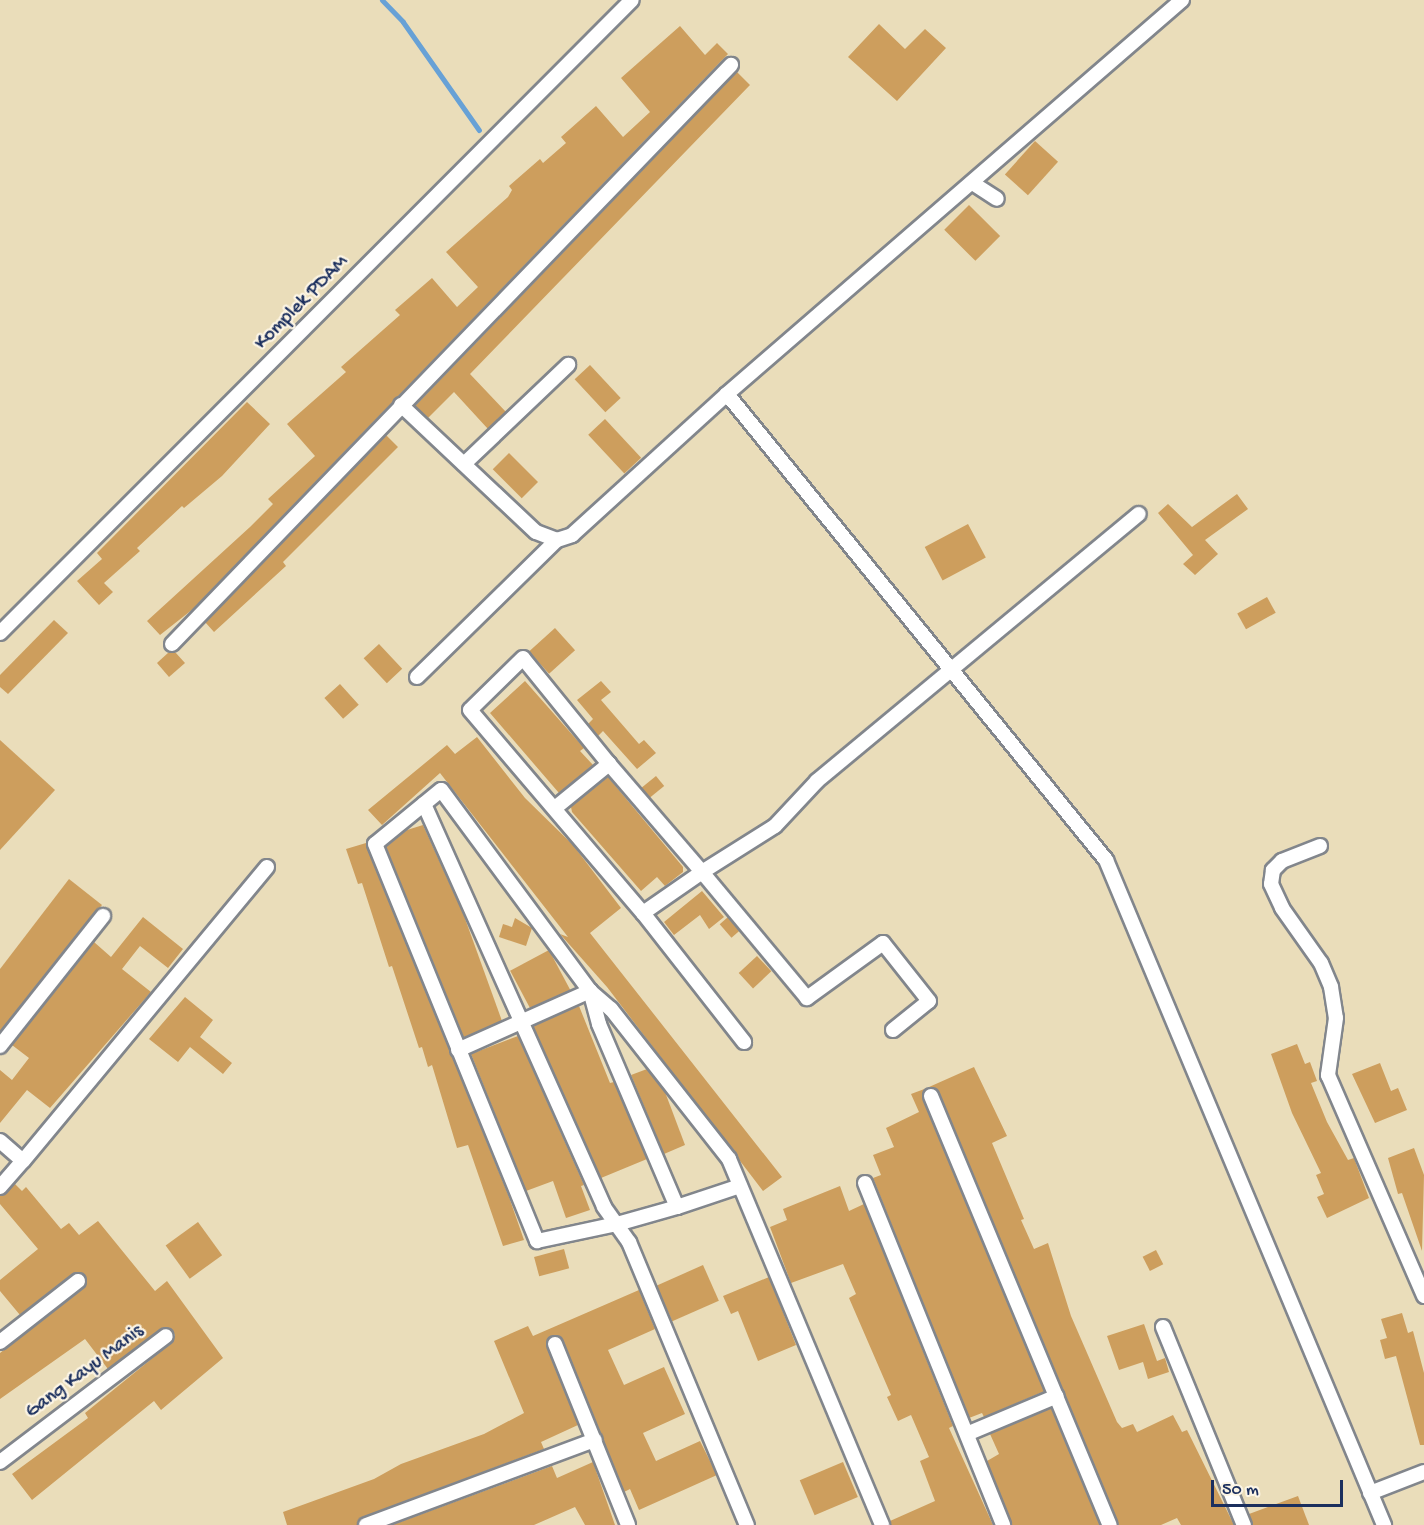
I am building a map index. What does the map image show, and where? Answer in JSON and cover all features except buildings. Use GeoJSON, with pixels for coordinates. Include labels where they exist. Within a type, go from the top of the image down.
{"type":"FeatureCollection","features":[{"type":"Feature","properties":{"kind":"street","name":"Komplek PDAM"},"geometry":{"type":"LineString","coordinates":[[0,633],[632,0]]}},
{"type":"Feature","properties":{"kind":"street"},"geometry":{"type":"LineString","coordinates":[[417,677],[556,540],[572,535],[727,394],[974,184],[1182,0]]}},
{"type":"Feature","properties":{"kind":"street"},"geometry":{"type":"LineString","coordinates":[[172,644],[400,405],[731,65]]}},
{"type":"Feature","properties":{"kind":"street"},"geometry":{"type":"LineString","coordinates":[[974,184],[998,199]]}},
{"type":"Feature","properties":{"kind":"street"},"geometry":{"type":"LineString","coordinates":[[464,464],[568,365]]}},
{"type":"Feature","properties":{"kind":"street"},"geometry":{"type":"LineString","coordinates":[[727,394],[1106,860],[1384,1525]]}},
{"type":"Feature","properties":{"kind":"street"},"geometry":{"type":"LineString","coordinates":[[400,405],[537,532],[556,540]]}},
{"type":"Feature","properties":{"kind":"street"},"geometry":{"type":"LineString","coordinates":[[643,913],[775,826],[817,781],[951,667],[1139,514]]}},
{"type":"Feature","properties":{"kind":"street"},"geometry":{"type":"LineString","coordinates":[[744,1042],[643,913],[470,711],[523,658],[609,764],[807,998],[883,943],[929,1001],[893,1030]]}},
{"type":"Feature","properties":{"kind":"street"},"geometry":{"type":"LineString","coordinates":[[555,808],[609,764]]}},
{"type":"Feature","properties":{"kind":"street"},"geometry":{"type":"LineString","coordinates":[[740,1186],[617,1224],[537,1241],[375,844],[441,790],[590,991],[611,1009],[729,1160],[740,1186],[882,1525]]}},
{"type":"Feature","properties":{"kind":"street"},"geometry":{"type":"LineString","coordinates":[[424,804],[523,1021],[604,1207],[629,1242],[747,1525]]}},
{"type":"Feature","properties":{"kind":"street"},"geometry":{"type":"LineString","coordinates":[[1320,846],[1282,861],[1273,870],[1271,884],[1282,908],[1321,963],[1331,987],[1336,1017],[1328,1075],[1424,1296]]}},
{"type":"Feature","properties":{"kind":"street"},"geometry":{"type":"LineString","coordinates":[[0,1187],[267,867]]}},
{"type":"Feature","properties":{"kind":"street"},"geometry":{"type":"LineString","coordinates":[[0,1046],[103,916]]}},
{"type":"Feature","properties":{"kind":"street"},"geometry":{"type":"LineString","coordinates":[[458,1050],[590,991]]}},
{"type":"Feature","properties":{"kind":"street"},"geometry":{"type":"LineString","coordinates":[[590,991],[599,1024],[676,1207]]}},
{"type":"Feature","properties":{"kind":"street"},"geometry":{"type":"LineString","coordinates":[[931,1096],[1110,1525]]}},
{"type":"Feature","properties":{"kind":"street"},"geometry":{"type":"LineString","coordinates":[[0,1141],[24,1161]]}},
{"type":"Feature","properties":{"kind":"street"},"geometry":{"type":"LineString","coordinates":[[865,1183],[969,1433],[1003,1525]]}},
{"type":"Feature","properties":{"kind":"street"},"geometry":{"type":"LineString","coordinates":[[0,1342],[78,1281]]}},
{"type":"Feature","properties":{"kind":"street"},"geometry":{"type":"LineString","coordinates":[[1163,1328],[1244,1525]]}},
{"type":"Feature","properties":{"kind":"street","name":"Gang Kayu Manis"},"geometry":{"type":"LineString","coordinates":[[0,1462],[166,1336]]}},
{"type":"Feature","properties":{"kind":"street"},"geometry":{"type":"LineString","coordinates":[[555,1344],[628,1525]]}},
{"type":"Feature","properties":{"kind":"street"},"geometry":{"type":"LineString","coordinates":[[969,1433],[1057,1396]]}},
{"type":"Feature","properties":{"kind":"street"},"geometry":{"type":"LineString","coordinates":[[366,1525],[595,1440]]}},
{"type":"Feature","properties":{"kind":"street"},"geometry":{"type":"LineString","coordinates":[[1370,1493],[1424,1472]]}},
{"type":"Feature","properties":{"kind":"waterway"},"geometry":{"type":"LineString","coordinates":[[382,0],[403,22],[479,130]]}}]}
